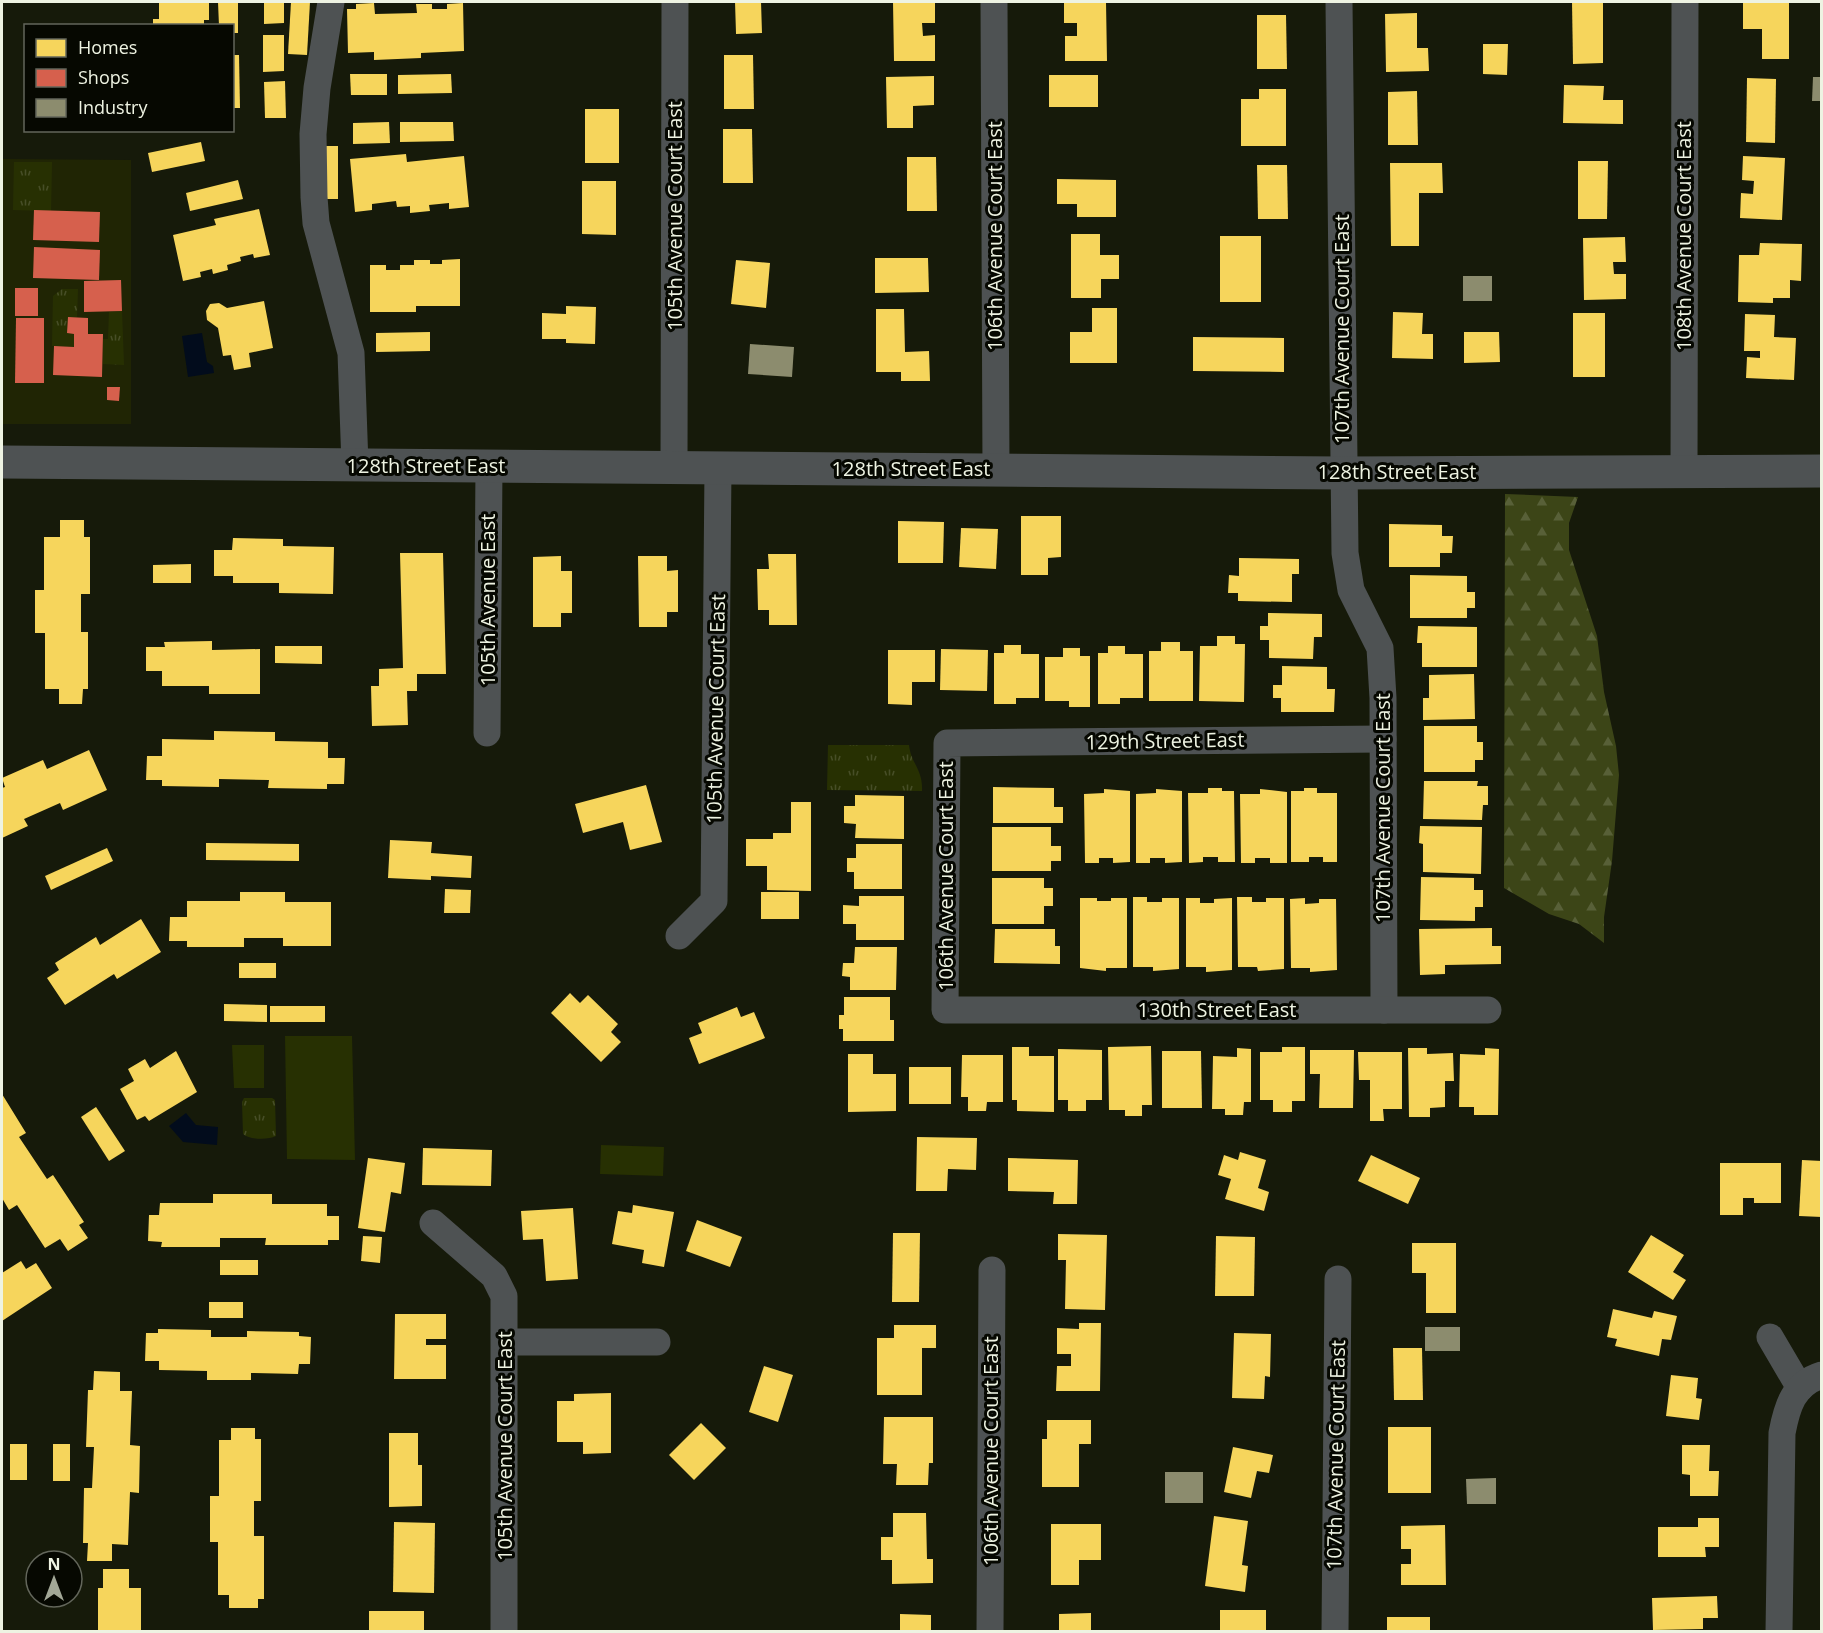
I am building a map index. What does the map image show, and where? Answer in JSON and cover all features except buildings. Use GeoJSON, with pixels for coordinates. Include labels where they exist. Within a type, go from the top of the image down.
{"type":"FeatureCollection","features":[{"type":"Feature","properties":{"kind":"street"},"geometry":{"type":"LineString","coordinates":[[331,2],[316,88],[313,134],[314,197],[316,223],[351,353],[355,465]]}},
{"type":"Feature","properties":{"kind":"street","name":"105th Avenue Court East"},"geometry":{"type":"LineString","coordinates":[[674,468],[675,2]]}},
{"type":"Feature","properties":{"kind":"street","name":"106th Avenue Court East"},"geometry":{"type":"LineString","coordinates":[[994,2],[996,470]]}},
{"type":"Feature","properties":{"kind":"street","name":"107th Avenue Court East"},"geometry":{"type":"LineString","coordinates":[[1340,2],[1345,553],[1351,590],[1380,648],[1383,739],[1384,1010]]}},
{"type":"Feature","properties":{"kind":"street","name":"108th Avenue Court East"},"geometry":{"type":"LineString","coordinates":[[1684,471],[1685,2]]}},
{"type":"Feature","properties":{"kind":"street","name":"128th Street East"},"geometry":{"type":"LineString","coordinates":[[2,462],[1343,473],[1821,471]]}},
{"type":"Feature","properties":{"kind":"street","name":"105th Avenue East"},"geometry":{"type":"LineString","coordinates":[[487,733],[489,466]]}},
{"type":"Feature","properties":{"kind":"street","name":"105th Avenue Court East"},"geometry":{"type":"LineString","coordinates":[[679,936],[714,901],[718,468]]}},
{"type":"Feature","properties":{"kind":"street","name":"129th Street East"},"geometry":{"type":"LineString","coordinates":[[947,743],[1383,739]]}},
{"type":"Feature","properties":{"kind":"street","name":"106th Avenue Court East"},"geometry":{"type":"LineString","coordinates":[[945,1010],[947,743]]}},
{"type":"Feature","properties":{"kind":"street","name":"130th Street East"},"geometry":{"type":"LineString","coordinates":[[945,1010],[1488,1010]]}},
{"type":"Feature","properties":{"kind":"street","name":"105th Avenue Court East"},"geometry":{"type":"LineString","coordinates":[[433,1223],[485,1266],[499,1283],[504,1296],[504,1632]]}},
{"type":"Feature","properties":{"kind":"street","name":"106th Avenue Court East"},"geometry":{"type":"LineString","coordinates":[[990,1632],[992,1270]]}},
{"type":"Feature","properties":{"kind":"street","name":"107th Avenue Court East"},"geometry":{"type":"LineString","coordinates":[[1335,1632],[1338,1279]]}},
{"type":"Feature","properties":{"kind":"street"},"geometry":{"type":"LineString","coordinates":[[1770,1337],[1811,1382],[1795,1392],[1782,1433],[1779,1632]]}},
{"type":"Feature","properties":{"kind":"street"},"geometry":{"type":"LineString","coordinates":[[505,1342],[657,1342]]}},
{"type":"Feature","properties":{"kind":"shaded area"},"geometry":{"type":"Polygon","coordinates":[[[2,159],[131,160],[131,424],[2,424],[2,159]]]}},
{"type":"Feature","properties":{"kind":"green space"},"geometry":{"type":"Polygon","coordinates":[[[14,162],[52,162],[51,211],[13,210],[14,162]]]}},
{"type":"Feature","properties":{"kind":"green space"},"geometry":{"type":"Polygon","coordinates":[[[62,289],[78,289],[77,317],[68,317],[67,333],[74,334],[74,347],[52,346],[53,296],[62,289]]]}},
{"type":"Feature","properties":{"kind":"green space"},"geometry":{"type":"Polygon","coordinates":[[[122,311],[124,365],[103,364],[103,339],[108,339],[109,312],[122,311]]]}},
{"type":"Feature","properties":{"kind":"green space"},"geometry":{"type":"Polygon","coordinates":[[[1505,494],[1578,497],[1569,523],[1569,550],[1597,636],[1604,692],[1616,746],[1619,775],[1612,861],[1604,917],[1604,943],[1579,924],[1549,914],[1504,888],[1505,494]]]}},
{"type":"Feature","properties":{"kind":"green space"},"geometry":{"type":"Polygon","coordinates":[[[828,745],[909,745],[921,777],[922,791],[827,790],[828,745]]]}},
{"type":"Feature","properties":{"kind":"green space"},"geometry":{"type":"Polygon","coordinates":[[[285,1036],[352,1036],[355,1160],[287,1159],[285,1036]]]}},
{"type":"Feature","properties":{"kind":"green space"},"geometry":{"type":"Polygon","coordinates":[[[232,1045],[264,1045],[264,1088],[234,1088],[232,1045]]]}},
{"type":"Feature","properties":{"kind":"green space"},"geometry":{"type":"Polygon","coordinates":[[[244,1098],[272,1098],[275,1100],[276,1136],[259,1139],[243,1134],[242,1102],[244,1098]]]}},
{"type":"Feature","properties":{"kind":"green space"},"geometry":{"type":"Polygon","coordinates":[[[601,1145],[664,1147],[663,1176],[600,1174],[601,1145]]]}},
{"type":"Feature","properties":{"kind":"water"},"geometry":{"type":"Polygon","coordinates":[[[202,333],[207,362],[213,366],[214,373],[188,377],[182,336],[202,333]]]}},
{"type":"Feature","properties":{"kind":"water"},"geometry":{"type":"Polygon","coordinates":[[[186,1113],[196,1125],[218,1127],[217,1145],[183,1142],[169,1126],[186,1113]]]}}]}
